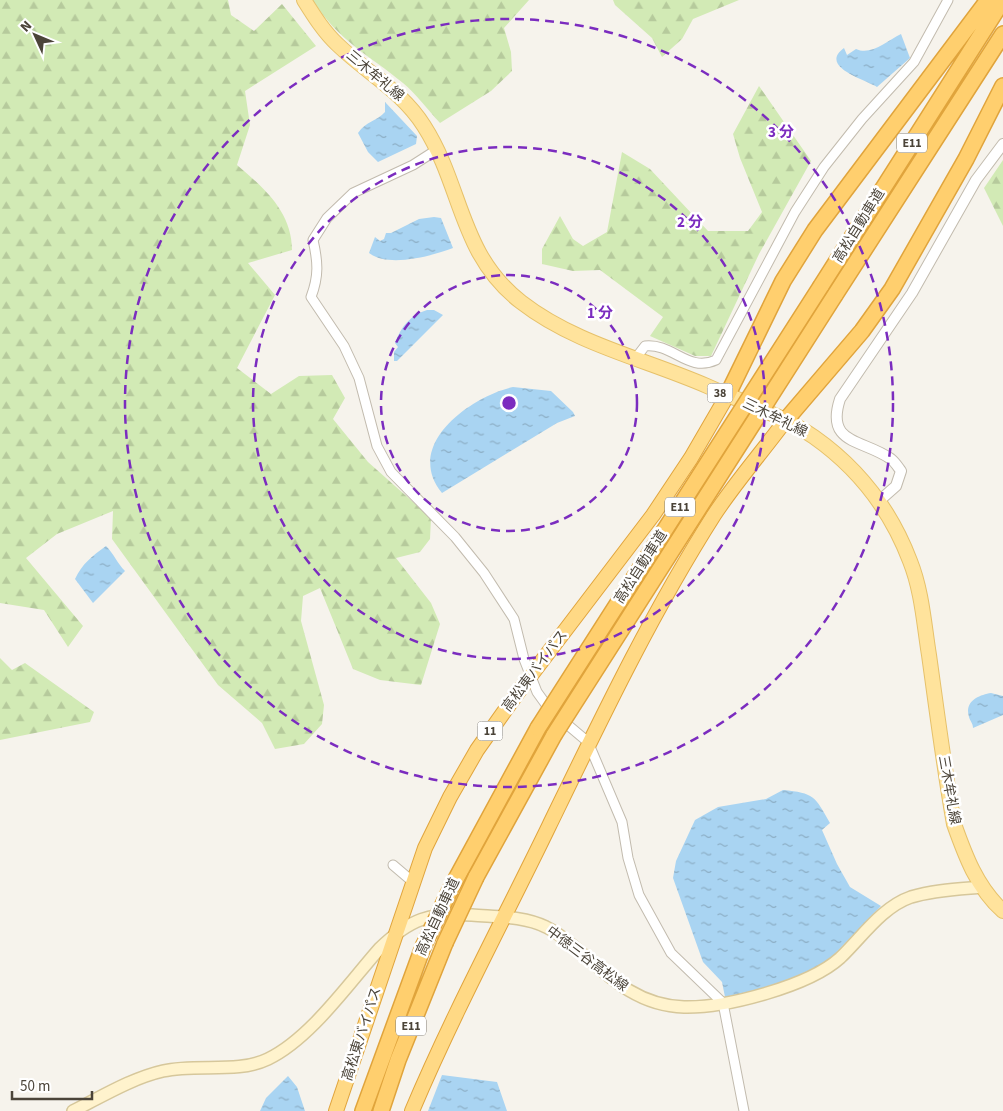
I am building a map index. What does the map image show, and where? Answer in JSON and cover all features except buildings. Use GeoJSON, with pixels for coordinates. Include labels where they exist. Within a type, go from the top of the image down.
{"type":"FeatureCollection","features":[{"type":"Feature","properties":{"kind":"highway"},"geometry":{"type":"LineString","coordinates":[[727,396],[782,281],[815,230],[988,0]]}},
{"type":"Feature","properties":{"kind":"highway","name":"高松自動車道"},"geometry":{"type":"LineString","coordinates":[[363,1111],[423,947],[450,890],[538,728],[1003,0]]}},
{"type":"Feature","properties":{"kind":"highway","name":"高松自動車道"},"geometry":{"type":"LineString","coordinates":[[381,1111],[398,1060],[445,943],[476,878],[554,735],[1003,34]]}},
{"type":"Feature","properties":{"kind":"highway"},"geometry":{"type":"LineString","coordinates":[[412,1111],[447,1031],[588,742],[681,570],[716,514],[785,420],[862,331],[892,290],[966,159],[1003,86]]}},
{"type":"Feature","properties":{"kind":"highway","name":"高松東バイパス"},"geometry":{"type":"LineString","coordinates":[[336,1111],[425,848],[477,750],[531,675],[653,515],[691,458],[727,396]]}},
{"type":"Feature","properties":{"kind":"main road","name":"三木牟礼線"},"geometry":{"type":"LineString","coordinates":[[304,0],[319,23],[337,44],[392,88],[408,104],[438,149],[465,226],[477,251],[505,289],[559,327],[785,420],[811,435],[841,458],[864,482],[894,525],[911,562],[921,600],[954,824],[966,859],[982,887],[1003,911]]}},
{"type":"Feature","properties":{"kind":"main road","name":"中徳三谷高松線"},"geometry":{"type":"LineString","coordinates":[[73,1111],[162,1072],[188,1067],[243,1066],[266,1060],[291,1046],[395,933],[422,917],[446,913],[524,920],[546,926],[637,997],[660,1005],[684,1007],[723,1003],[798,984],[824,970],[891,908],[911,897],[982,887]]}},
{"type":"Feature","properties":{"kind":"street"},"geometry":{"type":"LineString","coordinates":[[636,359],[645,346],[655,345],[698,365],[716,360],[795,212],[824,167],[862,119],[914,62],[948,0]]}},
{"type":"Feature","properties":{"kind":"street"},"geometry":{"type":"LineString","coordinates":[[878,501],[896,486],[901,471],[892,459],[853,441],[839,431],[834,414],[840,398],[912,293],[976,180],[1003,144]]}},
{"type":"Feature","properties":{"kind":"street"},"geometry":{"type":"LineString","coordinates":[[438,149],[413,165],[353,193],[328,218],[313,240],[318,265],[317,282],[311,298],[344,346],[359,378],[377,446],[391,472],[455,537],[484,573],[514,620],[524,659],[537,692],[550,710],[588,742],[622,822],[628,858],[639,895],[671,953],[723,1003],[744,1111]]}},
{"type":"Feature","properties":{"kind":"street"},"geometry":{"type":"LineString","coordinates":[[393,865],[413,882]]}},
{"type":"Feature","properties":{"kind":"green space"},"geometry":{"type":"Polygon","coordinates":[[[0,0],[228,0],[231,15],[254,31],[282,4],[316,46],[245,91],[250,125],[237,165],[266,192],[282,212],[291,236],[292,250],[248,263],[275,295],[237,368],[271,394],[299,376],[332,375],[345,398],[333,419],[368,462],[431,518],[430,539],[420,552],[396,558],[431,603],[440,624],[421,685],[380,680],[353,669],[320,588],[303,596],[301,621],[324,705],[322,724],[304,744],[275,749],[262,723],[218,685],[112,539],[113,511],[57,534],[26,558],[83,626],[68,647],[44,610],[0,603],[0,0]]]}},
{"type":"Feature","properties":{"kind":"green space"},"geometry":{"type":"Polygon","coordinates":[[[313,0],[529,0],[504,28],[511,52],[512,71],[491,91],[440,123],[403,83],[354,46],[332,26],[313,0]]]}},
{"type":"Feature","properties":{"kind":"green space"},"geometry":{"type":"Polygon","coordinates":[[[613,0],[739,0],[693,19],[682,39],[662,57],[652,38],[615,5],[613,0]]]}},
{"type":"Feature","properties":{"kind":"green space"},"geometry":{"type":"Polygon","coordinates":[[[759,86],[811,161],[759,254],[711,356],[695,356],[650,336],[663,317],[600,270],[573,271],[542,264],[542,249],[560,216],[573,239],[583,246],[607,232],[622,152],[650,169],[708,231],[748,231],[762,212],[740,158],[733,134],[759,86]]]}},
{"type":"Feature","properties":{"kind":"green space"},"geometry":{"type":"Polygon","coordinates":[[[1003,160],[1003,226],[984,188],[1003,160]]]}},
{"type":"Feature","properties":{"kind":"green space"},"geometry":{"type":"Polygon","coordinates":[[[0,658],[12,670],[25,663],[94,712],[90,722],[0,740],[0,658]]]}},
{"type":"Feature","properties":{"kind":"water"},"geometry":{"type":"Polygon","coordinates":[[[901,34],[910,58],[877,87],[847,72],[840,67],[837,61],[838,55],[844,48],[847,55],[856,49],[867,51],[879,47],[901,34]]]}},
{"type":"Feature","properties":{"kind":"water"},"geometry":{"type":"Polygon","coordinates":[[[385,102],[417,136],[416,144],[378,162],[368,152],[358,133],[364,126],[385,112],[385,102]]]}},
{"type":"Feature","properties":{"kind":"water"},"geometry":{"type":"Polygon","coordinates":[[[441,218],[453,248],[422,257],[398,260],[387,260],[369,253],[375,237],[380,241],[384,239],[386,233],[391,233],[419,219],[441,218]]]}},
{"type":"Feature","properties":{"kind":"water"},"geometry":{"type":"Polygon","coordinates":[[[427,310],[434,310],[443,315],[397,361],[394,361],[394,352],[398,347],[395,343],[403,327],[411,318],[427,310]]]}},
{"type":"Feature","properties":{"kind":"water"},"geometry":{"type":"Polygon","coordinates":[[[513,387],[551,391],[575,416],[557,423],[442,493],[432,475],[431,458],[436,441],[461,412],[496,392],[513,387]]]}},
{"type":"Feature","properties":{"kind":"water"},"geometry":{"type":"Polygon","coordinates":[[[106,546],[125,571],[93,603],[75,579],[88,561],[106,546]]]}},
{"type":"Feature","properties":{"kind":"water"},"geometry":{"type":"Polygon","coordinates":[[[991,693],[1003,696],[1003,715],[973,728],[968,711],[971,703],[977,697],[991,693]]]}},
{"type":"Feature","properties":{"kind":"water"},"geometry":{"type":"Polygon","coordinates":[[[783,790],[808,795],[817,801],[830,823],[822,830],[837,864],[850,887],[881,906],[825,964],[796,981],[725,997],[722,982],[703,962],[673,878],[676,861],[695,820],[718,807],[766,799],[783,790]]]}},
{"type":"Feature","properties":{"kind":"water"},"geometry":{"type":"Polygon","coordinates":[[[442,1075],[497,1082],[507,1111],[428,1111],[442,1075]]]}},
{"type":"Feature","properties":{"kind":"water"},"geometry":{"type":"Polygon","coordinates":[[[288,1076],[297,1087],[305,1111],[260,1111],[266,1098],[288,1076]]]}}]}
